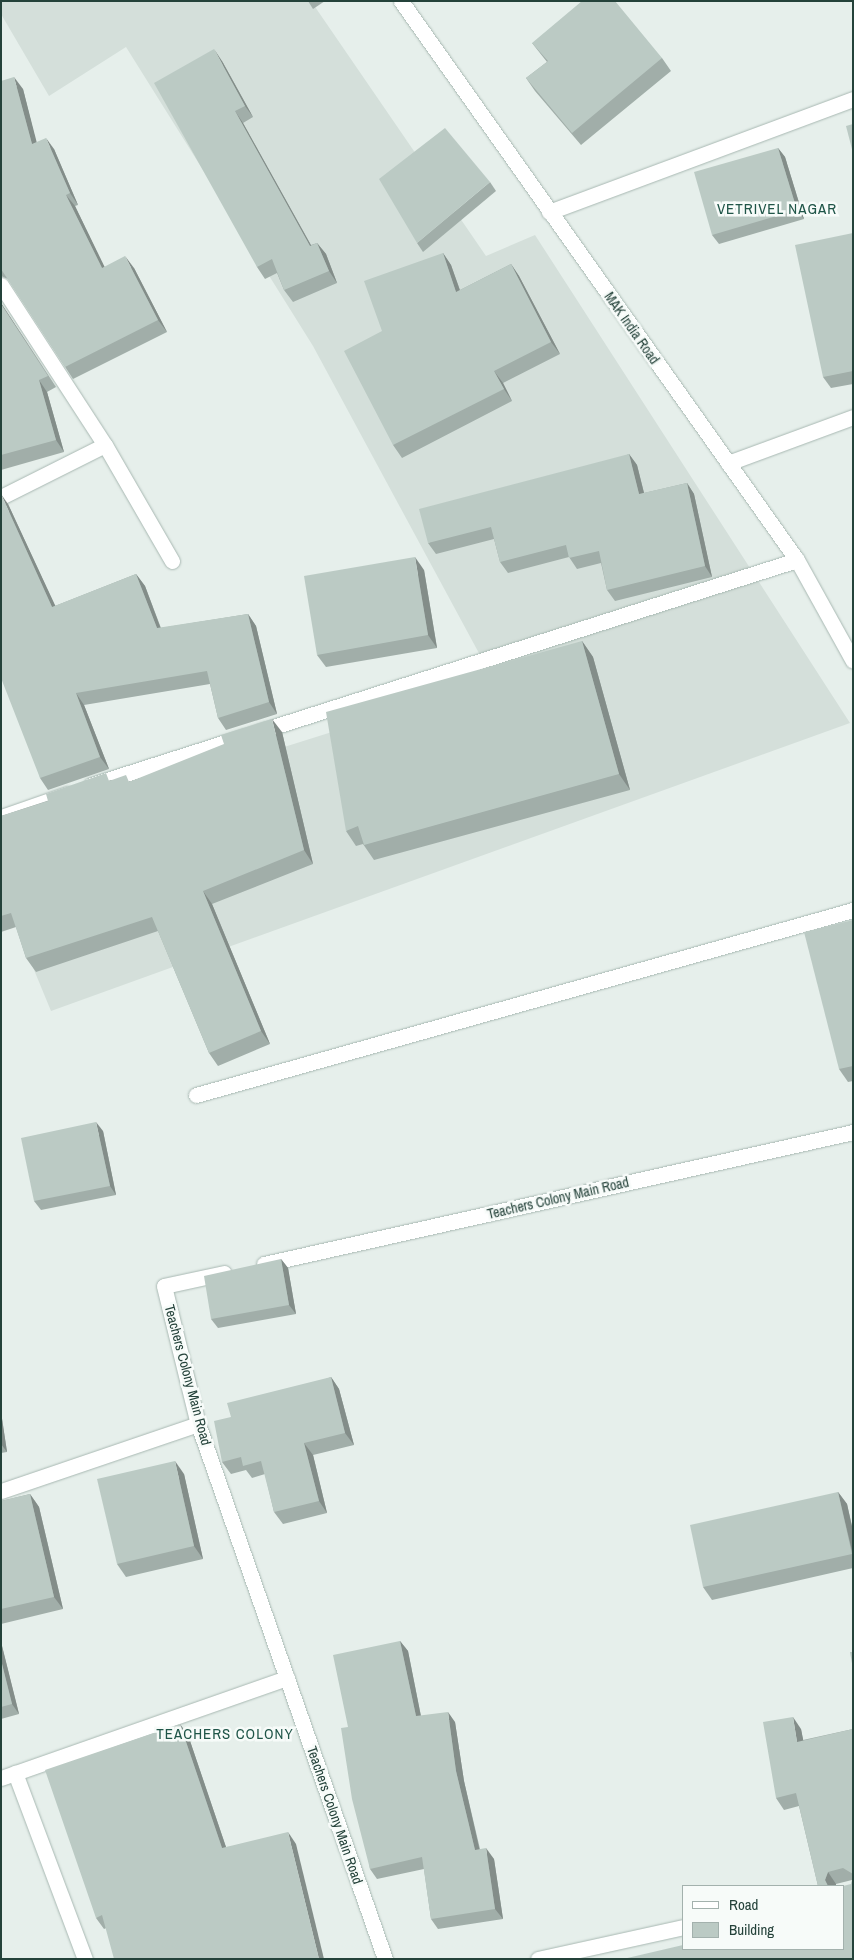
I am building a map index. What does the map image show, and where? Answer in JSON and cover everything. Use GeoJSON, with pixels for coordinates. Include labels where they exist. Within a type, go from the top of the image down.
{"type":"FeatureCollection","features":[{"type":"Feature","properties":{"kind":"street","name":"MAK India Road"},"geometry":{"type":"LineString","coordinates":[[401,1],[797,560],[853,661]]}},
{"type":"Feature","properties":{"kind":"street"},"geometry":{"type":"LineString","coordinates":[[549,212],[853,99]]}},
{"type":"Feature","properties":{"kind":"street"},"geometry":{"type":"LineString","coordinates":[[1,285],[105,445],[172,561]]}},
{"type":"Feature","properties":{"kind":"street"},"geometry":{"type":"LineString","coordinates":[[728,463],[853,417]]}},
{"type":"Feature","properties":{"kind":"street"},"geometry":{"type":"LineString","coordinates":[[1,497],[105,445]]}},
{"type":"Feature","properties":{"kind":"street"},"geometry":{"type":"LineString","coordinates":[[1,817],[161,760],[797,560]]}},
{"type":"Feature","properties":{"kind":"street"},"geometry":{"type":"LineString","coordinates":[[196,1095],[853,910]]}},
{"type":"Feature","properties":{"kind":"street","name":"Teachers Colony Main Road"},"geometry":{"type":"LineString","coordinates":[[385,1959],[198,1424],[164,1286],[853,1132]]}},
{"type":"Feature","properties":{"kind":"street"},"geometry":{"type":"LineString","coordinates":[[1,1491],[198,1424]]}},
{"type":"Feature","properties":{"kind":"street"},"geometry":{"type":"LineString","coordinates":[[85,1959],[8,1776],[287,1678]]}},
{"type":"Feature","properties":{"kind":"street"},"geometry":{"type":"LineString","coordinates":[[538,1959],[682,1927]]}},
{"type":"Feature","properties":{"kind":"shaded area"},"geometry":{"type":"Polygon","coordinates":[[[1,1],[311,1],[486,256],[535,235],[850,723],[51,1011],[1,890],[1,836],[494,681],[313,346],[126,47],[49,96],[1,14],[1,1]]]}},
{"type":"Feature","properties":{"kind":"building"},"geometry":{"type":"Polygon","coordinates":[[[582,1],[615,1],[662,58],[572,133],[526,78],[548,61],[532,43],[582,1]]]}},
{"type":"Feature","properties":{"kind":"building"},"geometry":{"type":"Polygon","coordinates":[[[214,49],[245,106],[235,111],[310,246],[317,243],[329,271],[284,290],[272,259],[257,267],[154,83],[214,49]]]}},
{"type":"Feature","properties":{"kind":"building"},"geometry":{"type":"Polygon","coordinates":[[[14,77],[32,144],[46,138],[70,193],[66,195],[102,268],[125,256],[158,320],[65,367],[1,269],[1,81],[14,77]]]}},
{"type":"Feature","properties":{"kind":"building"},"geometry":{"type":"Polygon","coordinates":[[[853,124],[853,153],[846,126],[853,124]]]}},
{"type":"Feature","properties":{"kind":"building"},"geometry":{"type":"Polygon","coordinates":[[[445,128],[490,182],[417,243],[379,179],[445,128]]]}},
{"type":"Feature","properties":{"kind":"building"},"geometry":{"type":"Polygon","coordinates":[[[778,148],[797,210],[712,235],[694,172],[778,148]]]}},
{"type":"Feature","properties":{"kind":"building"},"geometry":{"type":"Polygon","coordinates":[[[853,233],[853,371],[823,377],[795,245],[853,233]]]}},
{"type":"Feature","properties":{"kind":"building"},"geometry":{"type":"Polygon","coordinates":[[[443,253],[456,292],[511,264],[551,342],[494,371],[504,389],[393,445],[344,351],[382,331],[364,281],[443,253]]]}},
{"type":"Feature","properties":{"kind":"building"},"geometry":{"type":"Polygon","coordinates":[[[1,304],[48,376],[39,380],[56,440],[1,455],[1,304]]]}},
{"type":"Feature","properties":{"kind":"building"},"geometry":{"type":"Polygon","coordinates":[[[629,454],[639,494],[687,483],[705,566],[607,590],[599,551],[569,558],[566,545],[500,562],[491,527],[428,543],[419,509],[629,454]]]}},
{"type":"Feature","properties":{"kind":"building"},"geometry":{"type":"Polygon","coordinates":[[[1,494],[52,607],[136,574],[157,628],[248,614],[269,702],[218,718],[207,671],[76,693],[100,757],[40,778],[1,678],[1,494]]]}},
{"type":"Feature","properties":{"kind":"building"},"geometry":{"type":"Polygon","coordinates":[[[415,557],[428,635],[317,655],[304,576],[415,557]]]}},
{"type":"Feature","properties":{"kind":"building"},"geometry":{"type":"Polygon","coordinates":[[[582,641],[619,774],[364,845],[358,826],[346,831],[326,712],[582,641]]]}},
{"type":"Feature","properties":{"kind":"building"},"geometry":{"type":"Polygon","coordinates":[[[272,719],[304,850],[203,891],[261,1031],[209,1053],[152,917],[26,958],[11,913],[1,916],[1,816],[48,801],[46,794],[106,773],[109,781],[126,775],[129,782],[224,744],[221,735],[272,719]]]}},
{"type":"Feature","properties":{"kind":"building"},"geometry":{"type":"Polygon","coordinates":[[[853,920],[853,1066],[839,1069],[804,932],[853,920]]]}},
{"type":"Feature","properties":{"kind":"building"},"geometry":{"type":"Polygon","coordinates":[[[96,1122],[110,1186],[34,1201],[21,1138],[96,1122]]]}},
{"type":"Feature","properties":{"kind":"building"},"geometry":{"type":"Polygon","coordinates":[[[281,1259],[289,1305],[211,1319],[204,1276],[281,1259]]]}},
{"type":"Feature","properties":{"kind":"building"},"geometry":{"type":"Polygon","coordinates":[[[331,1377],[345,1433],[304,1443],[319,1501],[274,1512],[261,1461],[243,1466],[241,1457],[222,1462],[214,1421],[231,1417],[227,1403],[331,1377]]]}},
{"type":"Feature","properties":{"kind":"building"},"geometry":{"type":"Polygon","coordinates":[[[175,1461],[194,1546],[117,1564],[97,1479],[175,1461]]]}},
{"type":"Feature","properties":{"kind":"building"},"geometry":{"type":"Polygon","coordinates":[[[838,1492],[852,1554],[703,1587],[690,1525],[838,1492]]]}},
{"type":"Feature","properties":{"kind":"building"},"geometry":{"type":"Polygon","coordinates":[[[30,1494],[54,1597],[1,1609],[1,1501],[30,1494]]]}},
{"type":"Feature","properties":{"kind":"building"},"geometry":{"type":"Polygon","coordinates":[[[400,1641],[416,1716],[448,1712],[456,1771],[475,1850],[486,1848],[495,1909],[431,1919],[422,1857],[370,1869],[352,1799],[341,1728],[348,1727],[333,1655],[400,1641]]]}},
{"type":"Feature","properties":{"kind":"building"},"geometry":{"type":"Polygon","coordinates":[[[850,1652],[853,1652],[853,1669],[850,1652]]]}},
{"type":"Feature","properties":{"kind":"building"},"geometry":{"type":"Polygon","coordinates":[[[1,1660],[12,1704],[1,1707],[1,1660]]]}},
{"type":"Feature","properties":{"kind":"building"},"geometry":{"type":"Polygon","coordinates":[[[793,1717],[797,1742],[853,1729],[853,1874],[843,1868],[828,1872],[825,1880],[828,1885],[818,1885],[796,1793],[776,1798],[763,1722],[793,1717]]]}},
{"type":"Feature","properties":{"kind":"building"},"geometry":{"type":"Polygon","coordinates":[[[180,1724],[222,1848],[288,1832],[319,1959],[114,1959],[102,1915],[96,1918],[45,1770],[180,1724]]]}},
{"type":"Feature","properties":{"kind":"building"},"geometry":{"type":"Polygon","coordinates":[[[853,1878],[853,1959],[623,1959],[682,1945],[682,1950],[844,1950],[844,1886],[851,1884],[853,1878]]]}},
{"type":"Feature","properties":{"kind":"district","name":"VETRIVEL NAGAR"},"geometry":{"type":"Point","coordinates":[777,209]}},
{"type":"Feature","properties":{"kind":"district","name":"TEACHERS COLONY"},"geometry":{"type":"Point","coordinates":[225,1734]}}]}
